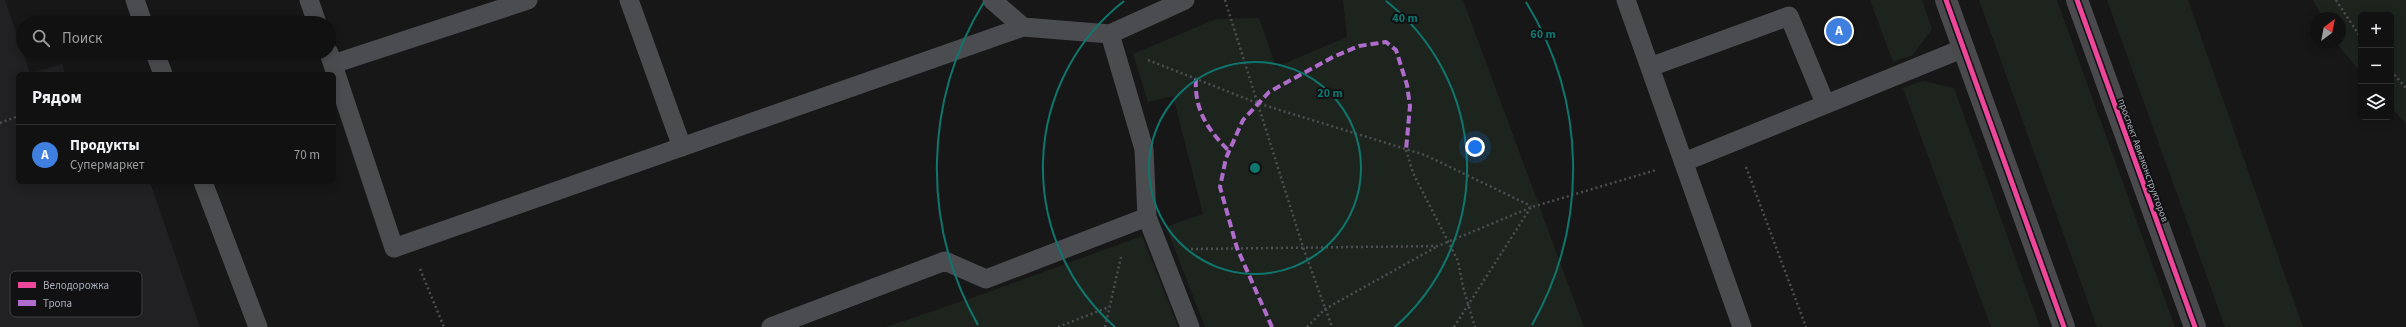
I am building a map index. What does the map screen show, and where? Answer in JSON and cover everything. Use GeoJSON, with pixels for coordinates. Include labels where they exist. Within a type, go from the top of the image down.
{"type":"FeatureCollection","features":[{"type":"Feature","properties":{"kind":"street"},"geometry":{"type":"LineString","coordinates":[[1946,0],[2064,327]]}},
{"type":"Feature","properties":{"kind":"street","name":"проспект Авиаконструкторов"},"geometry":{"type":"LineString","coordinates":[[2077,0],[2195,327]]}},
{"type":"Feature","properties":{"kind":"lane"},"geometry":{"type":"LineString","coordinates":[[134,0],[140,16]]}},
{"type":"Feature","properties":{"kind":"lane"},"geometry":{"type":"LineString","coordinates":[[309,0],[315,16]]}},
{"type":"Feature","properties":{"kind":"lane"},"geometry":{"type":"LineString","coordinates":[[336,56],[528,0]]}},
{"type":"Feature","properties":{"kind":"lane"},"geometry":{"type":"LineString","coordinates":[[629,0],[682,147]]}},
{"type":"Feature","properties":{"kind":"lane"},"geometry":{"type":"LineString","coordinates":[[992,0],[1023,27]]}},
{"type":"Feature","properties":{"kind":"lane"},"geometry":{"type":"LineString","coordinates":[[336,76],[394,248],[1023,27],[1113,40],[1185,0]]}},
{"type":"Feature","properties":{"kind":"lane"},"geometry":{"type":"LineString","coordinates":[[1626,0],[1742,327]]}},
{"type":"Feature","properties":{"kind":"lane"},"geometry":{"type":"LineString","coordinates":[[1650,67],[1789,16],[1825,103]]}},
{"type":"Feature","properties":{"kind":"lane"},"geometry":{"type":"LineString","coordinates":[[1113,40],[1144,149],[1147,217],[1190,327]]}},
{"type":"Feature","properties":{"kind":"lane"},"geometry":{"type":"LineString","coordinates":[[1684,162],[1825,103],[1964,48]]}},
{"type":"Feature","properties":{"kind":"lane"},"geometry":{"type":"LineString","coordinates":[[157,60],[161,72]]}},
{"type":"Feature","properties":{"kind":"lane"},"geometry":{"type":"LineString","coordinates":[[331,60],[335,72]]}},
{"type":"Feature","properties":{"kind":"lane"},"geometry":{"type":"LineString","coordinates":[[204,184],[258,327]]}},
{"type":"Feature","properties":{"kind":"lane"},"geometry":{"type":"LineString","coordinates":[[771,327],[945,261],[986,279],[1147,217]]}},
{"type":"Feature","properties":{"kind":"path"},"geometry":{"type":"LineString","coordinates":[[1224,0],[1303,247],[1332,327]]}},
{"type":"Feature","properties":{"kind":"path"},"geometry":{"type":"LineString","coordinates":[[2336,0],[2358,33]]}},
{"type":"Feature","properties":{"kind":"path"},"geometry":{"type":"LineString","coordinates":[[1113,40],[1257,103],[1425,155],[1532,207]]}},
{"type":"Feature","properties":{"kind":"path"},"geometry":{"type":"LineString","coordinates":[[2394,74],[2406,88]]}},
{"type":"Feature","properties":{"kind":"path"},"geometry":{"type":"LineString","coordinates":[[0,123],[16,117]]}},
{"type":"Feature","properties":{"kind":"path"},"geometry":{"type":"LineString","coordinates":[[1736,140],[1806,327]]}},
{"type":"Feature","properties":{"kind":"path"},"geometry":{"type":"LineString","coordinates":[[1406,150],[1413,173],[1458,261],[1468,305],[1475,327]]}},
{"type":"Feature","properties":{"kind":"path"},"geometry":{"type":"LineString","coordinates":[[1307,327],[1325,309],[1438,246],[1532,207],[1684,162]]}},
{"type":"Feature","properties":{"kind":"path"},"geometry":{"type":"LineString","coordinates":[[1454,327],[1532,207]]}},
{"type":"Feature","properties":{"kind":"path"},"geometry":{"type":"LineString","coordinates":[[1106,327],[1109,307],[1129,224]]}},
{"type":"Feature","properties":{"kind":"path"},"geometry":{"type":"LineString","coordinates":[[410,242],[444,327]]}},
{"type":"Feature","properties":{"kind":"path"},"geometry":{"type":"LineString","coordinates":[[1159,249],[1438,246]]}},
{"type":"Feature","properties":{"kind":"path"},"geometry":{"type":"LineString","coordinates":[[1058,327],[1109,307]]}},
{"type":"Feature","properties":{"kind":"shaded area"},"geometry":{"type":"Polygon","coordinates":[[[0,0],[5,0],[16,32],[16,60],[26,60],[30,72],[16,72],[16,184],[151,184],[200,327],[0,327],[0,0]]]}},
{"type":"Feature","properties":{"kind":"shaded area"},"geometry":{"type":"Polygon","coordinates":[[[1343,0],[1463,0],[1584,327],[1205,327],[1166,227],[1203,214],[1173,96],[1148,102],[1133,54],[1216,19],[1259,18],[1276,67],[1347,37],[1343,0]]]}},
{"type":"Feature","properties":{"kind":"shaded area"},"geometry":{"type":"Polygon","coordinates":[[[1870,0],[1922,0],[1932,29],[1913,55],[1893,62],[1870,0]]]}},
{"type":"Feature","properties":{"kind":"shaded area"},"geometry":{"type":"Polygon","coordinates":[[[1979,0],[2057,0],[2175,327],[2097,327],[1979,0]]]}},
{"type":"Feature","properties":{"kind":"shaded area"},"geometry":{"type":"Polygon","coordinates":[[[2107,0],[2188,0],[2303,327],[2225,327],[2107,0]]]}},
{"type":"Feature","properties":{"kind":"shaded area"},"geometry":{"type":"Polygon","coordinates":[[[2313,0],[2406,0],[2406,124],[2394,110],[2394,12],[2358,12],[2358,69],[2341,48],[2346,48],[2346,12],[2320,12],[2313,0]]]}},
{"type":"Feature","properties":{"kind":"shaded area"},"geometry":{"type":"Polygon","coordinates":[[[62,64],[64,72],[34,72],[62,64]]]}},
{"type":"Feature","properties":{"kind":"shaded area"},"geometry":{"type":"Polygon","coordinates":[[[1923,81],[1954,88],[2040,327],[1991,327],[1903,88],[1923,81]]]}},
{"type":"Feature","properties":{"kind":"shaded area"},"geometry":{"type":"Polygon","coordinates":[[[1142,236],[1178,327],[886,327],[986,293],[1142,236]]]}},
{"type":"Feature","properties":{"kind":"marked path"},"geometry":{"type":"LineString","coordinates":[[1272,327],[1237,248],[1220,187],[1226,158],[1243,120],[1269,92],[1333,57],[1359,46],[1386,42],[1396,50],[1407,85],[1410,106],[1406,150]]}},
{"type":"Feature","properties":{"kind":"marked path"},"geometry":{"type":"LineString","coordinates":[[1196,79],[1197,100],[1204,119],[1229,151]]}},
{"type":"Feature","properties":{"kind":"cycle path"},"geometry":{"type":"LineString","coordinates":[[1946,0],[2064,327]]}},
{"type":"Feature","properties":{"kind":"cycle path"},"geometry":{"type":"LineString","coordinates":[[2077,0],[2195,327]]}},
{"type":"Feature","properties":{"kind":"place","name":"Продукты"},"geometry":{"type":"Point","coordinates":[1839,31]}}]}
